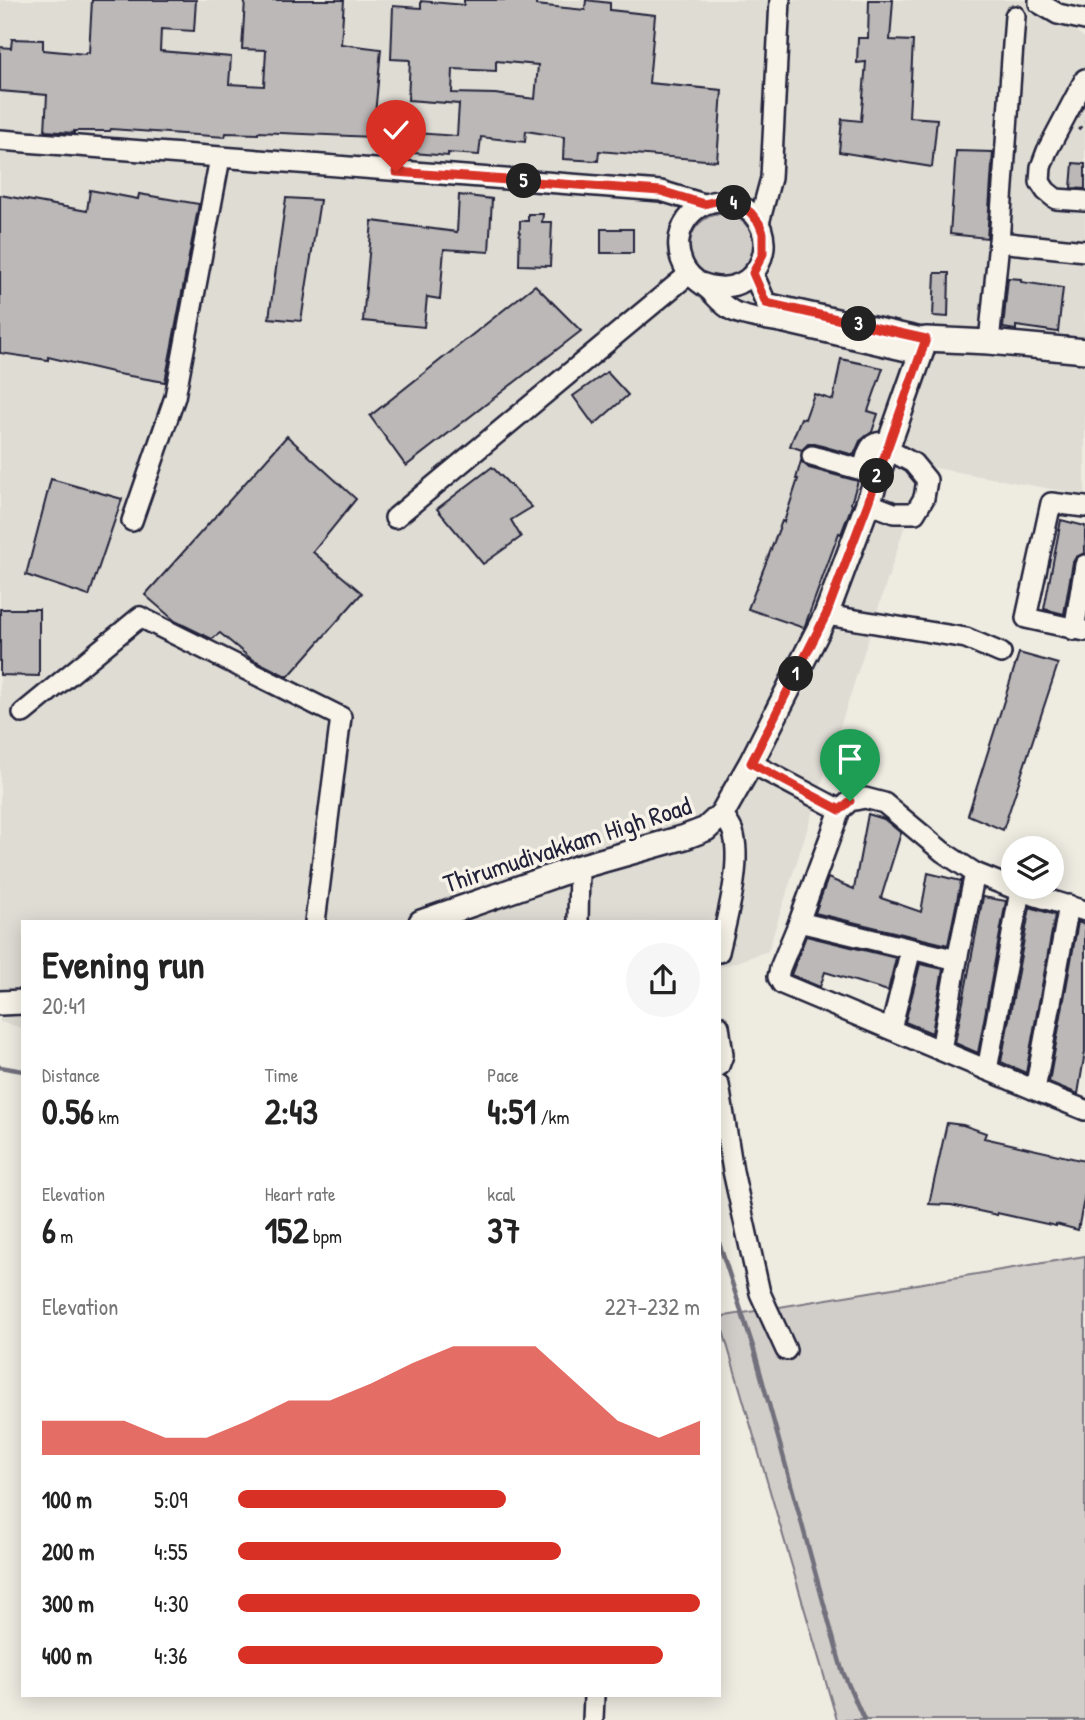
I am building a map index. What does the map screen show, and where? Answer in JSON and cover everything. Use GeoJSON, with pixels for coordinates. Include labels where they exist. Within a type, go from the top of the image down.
{"type":"FeatureCollection","features":[{"type":"Feature","properties":{"kind":"main road"},"geometry":{"type":"LineString","coordinates":[[923,346],[989,342],[1085,351]]}},
{"type":"Feature","properties":{"kind":"main road","name":"Thirumudivakkam High Road"},"geometry":{"type":"LineString","coordinates":[[427,920],[579,866],[685,837],[706,829],[722,814],[826,615],[868,503],[870,472],[888,446],[923,346]]}},
{"type":"Feature","properties":{"kind":"main road"},"geometry":{"type":"LineString","coordinates":[[0,1003],[21,1002]]}},
{"type":"Feature","properties":{"kind":"street"},"geometry":{"type":"LineString","coordinates":[[759,223],[772,178],[780,0]]}},
{"type":"Feature","properties":{"kind":"street"},"geometry":{"type":"LineString","coordinates":[[1039,0],[1039,3],[1058,14],[1085,20]]}},
{"type":"Feature","properties":{"kind":"street"},"geometry":{"type":"LineString","coordinates":[[989,342],[1015,16]]}},
{"type":"Feature","properties":{"kind":"street"},"geometry":{"type":"LineString","coordinates":[[1085,79],[1047,151],[1041,167],[1040,182],[1056,199],[1085,201]]}},
{"type":"Feature","properties":{"kind":"street"},"geometry":{"type":"LineString","coordinates":[[0,140],[661,191],[704,204]]}},
{"type":"Feature","properties":{"kind":"street"},"geometry":{"type":"LineString","coordinates":[[132,522],[175,397],[220,158]]}},
{"type":"Feature","properties":{"kind":"street"},"geometry":{"type":"LineString","coordinates":[[695,279],[711,287],[734,286],[753,273],[763,254],[763,233],[759,223],[741,205],[729,201],[704,204],[694,210],[686,219],[678,241],[683,264],[695,279],[732,311],[923,346]]}},
{"type":"Feature","properties":{"kind":"street"},"geometry":{"type":"LineString","coordinates":[[999,242],[1085,251]]}},
{"type":"Feature","properties":{"kind":"street"},"geometry":{"type":"LineString","coordinates":[[753,273],[766,303],[923,346]]}},
{"type":"Feature","properties":{"kind":"street"},"geometry":{"type":"LineString","coordinates":[[395,518],[695,279]]}},
{"type":"Feature","properties":{"kind":"street"},"geometry":{"type":"LineString","coordinates":[[868,503],[894,513],[915,513],[924,498],[927,480],[913,463],[888,446]]}},
{"type":"Feature","properties":{"kind":"street"},"geometry":{"type":"LineString","coordinates":[[812,456],[870,472]]}},
{"type":"Feature","properties":{"kind":"street"},"geometry":{"type":"LineString","coordinates":[[1085,507],[1051,503],[1026,618],[1080,630],[1085,565]]}},
{"type":"Feature","properties":{"kind":"street"},"geometry":{"type":"LineString","coordinates":[[826,615],[966,638],[1001,653]]}},
{"type":"Feature","properties":{"kind":"street"},"geometry":{"type":"LineString","coordinates":[[23,713],[140,617],[341,717],[315,920]]}},
{"type":"Feature","properties":{"kind":"street"},"geometry":{"type":"LineString","coordinates":[[751,763],[840,810]]}},
{"type":"Feature","properties":{"kind":"street"},"geometry":{"type":"LineString","coordinates":[[1001,883],[975,873],[943,852],[884,803],[865,798],[850,801],[840,810],[778,977],[782,984],[986,1070],[1035,1090],[1084,1105]]}},
{"type":"Feature","properties":{"kind":"street"},"geometry":{"type":"LineString","coordinates":[[721,943],[736,867],[733,831],[722,814]]}},
{"type":"Feature","properties":{"kind":"street"},"geometry":{"type":"LineString","coordinates":[[578,920],[579,866]]}},
{"type":"Feature","properties":{"kind":"street"},"geometry":{"type":"LineString","coordinates":[[941,1050],[975,873]]}},
{"type":"Feature","properties":{"kind":"street"},"geometry":{"type":"LineString","coordinates":[[986,1070],[1018,899]]}},
{"type":"Feature","properties":{"kind":"street"},"geometry":{"type":"LineString","coordinates":[[1035,1090],[1077,908],[1047,899]]}},
{"type":"Feature","properties":{"kind":"street"},"geometry":{"type":"LineString","coordinates":[[799,922],[957,960]]}},
{"type":"Feature","properties":{"kind":"street"},"geometry":{"type":"LineString","coordinates":[[891,1029],[911,949]]}},
{"type":"Feature","properties":{"kind":"street"},"geometry":{"type":"LineString","coordinates":[[721,1040],[721,1060]]}},
{"type":"Feature","properties":{"kind":"street"},"geometry":{"type":"LineString","coordinates":[[721,1097],[733,1171],[760,1293],[786,1350]]}},
{"type":"Feature","properties":{"kind":"street"},"geometry":{"type":"LineString","coordinates":[[593,1720],[594,1697]]}},
{"type":"Feature","properties":{"kind":"shaded area"},"geometry":{"type":"Polygon","coordinates":[[[0,0],[1033,0],[1085,38],[1085,495],[924,466],[768,951],[721,967],[721,920],[21,920],[21,1027],[0,1022],[0,0]]]}},
{"type":"Feature","properties":{"kind":"shaded area"},"geometry":{"type":"Polygon","coordinates":[[[722,214],[740,220],[748,228],[754,246],[748,264],[740,272],[722,278],[704,272],[696,264],[690,246],[696,228],[704,220],[722,214]]]}},
{"type":"Feature","properties":{"kind":"shaded area"},"geometry":{"type":"Polygon","coordinates":[[[1085,1256],[1085,1720],[837,1720],[721,1317],[1085,1256]]]}},
{"type":"Feature","properties":{"kind":"building"},"geometry":{"type":"Polygon","coordinates":[[[92,0],[196,0],[194,31],[161,29],[160,51],[231,57],[229,84],[264,86],[266,50],[242,49],[245,0],[344,0],[341,44],[381,49],[373,137],[258,132],[226,133],[225,137],[111,129],[74,133],[45,131],[47,95],[0,91],[0,47],[11,48],[12,39],[43,40],[43,50],[89,53],[92,0]]]}},
{"type":"Feature","properties":{"kind":"building"},"geometry":{"type":"Polygon","coordinates":[[[464,0],[536,0],[536,5],[585,10],[586,0],[610,3],[610,10],[655,15],[649,83],[722,90],[717,161],[599,151],[598,161],[563,159],[564,137],[526,131],[525,142],[481,137],[479,155],[414,153],[416,133],[457,136],[459,104],[408,100],[410,60],[391,59],[393,6],[421,8],[421,1],[464,5],[464,0]],[[496,61],[496,71],[453,69],[452,93],[495,94],[535,99],[538,65],[496,61]]]}},
{"type":"Feature","properties":{"kind":"building"},"geometry":{"type":"Polygon","coordinates":[[[869,0],[893,0],[890,40],[913,41],[909,117],[937,119],[932,167],[839,152],[842,119],[861,121],[866,62],[857,63],[858,38],[868,38],[869,0]]]}},
{"type":"Feature","properties":{"kind":"building"},"geometry":{"type":"Polygon","coordinates":[[[956,151],[993,152],[987,238],[950,234],[956,151]]]}},
{"type":"Feature","properties":{"kind":"building"},"geometry":{"type":"Polygon","coordinates":[[[1073,163],[1085,164],[1085,189],[1071,188],[1073,163]]]}},
{"type":"Feature","properties":{"kind":"building"},"geometry":{"type":"Polygon","coordinates":[[[90,190],[138,199],[139,194],[199,204],[165,382],[112,373],[48,357],[48,360],[0,353],[0,195],[87,211],[90,190]]]}},
{"type":"Feature","properties":{"kind":"building"},"geometry":{"type":"Polygon","coordinates":[[[459,195],[492,199],[489,252],[444,249],[440,299],[427,297],[424,327],[363,321],[372,221],[457,232],[459,195]]]}},
{"type":"Feature","properties":{"kind":"building"},"geometry":{"type":"Polygon","coordinates":[[[286,198],[320,200],[301,321],[269,318],[286,198]]]}},
{"type":"Feature","properties":{"kind":"building"},"geometry":{"type":"Polygon","coordinates":[[[528,214],[543,214],[542,222],[552,222],[550,266],[519,265],[520,221],[528,221],[528,214]]]}},
{"type":"Feature","properties":{"kind":"building"},"geometry":{"type":"Polygon","coordinates":[[[601,229],[633,229],[633,253],[601,253],[601,229]]]}},
{"type":"Feature","properties":{"kind":"building"},"geometry":{"type":"Polygon","coordinates":[[[935,273],[949,273],[948,317],[933,316],[935,273]]]}},
{"type":"Feature","properties":{"kind":"building"},"geometry":{"type":"Polygon","coordinates":[[[1008,278],[1063,288],[1058,332],[1016,326],[1016,330],[1003,328],[1008,278]]]}},
{"type":"Feature","properties":{"kind":"building"},"geometry":{"type":"Polygon","coordinates":[[[535,285],[581,331],[406,466],[370,416],[535,285]]]}},
{"type":"Feature","properties":{"kind":"building"},"geometry":{"type":"Polygon","coordinates":[[[841,359],[883,368],[868,411],[878,414],[872,432],[860,441],[854,455],[815,444],[808,444],[802,450],[790,446],[801,418],[805,419],[814,394],[833,400],[841,359]]]}},
{"type":"Feature","properties":{"kind":"building"},"geometry":{"type":"Polygon","coordinates":[[[607,372],[628,395],[594,425],[573,396],[607,372]]]}},
{"type":"Feature","properties":{"kind":"building"},"geometry":{"type":"Polygon","coordinates":[[[287,436],[356,499],[313,552],[362,593],[288,677],[250,658],[220,633],[212,639],[175,621],[145,595],[287,436]]]}},
{"type":"Feature","properties":{"kind":"building"},"geometry":{"type":"Polygon","coordinates":[[[801,461],[809,468],[858,481],[852,505],[804,628],[748,609],[782,521],[784,522],[801,461]]]}},
{"type":"Feature","properties":{"kind":"building"},"geometry":{"type":"Polygon","coordinates":[[[492,467],[532,507],[511,520],[521,537],[483,564],[437,509],[492,467]]]}},
{"type":"Feature","properties":{"kind":"building"},"geometry":{"type":"Polygon","coordinates":[[[51,479],[122,499],[89,596],[26,575],[51,479]]]}},
{"type":"Feature","properties":{"kind":"building"},"geometry":{"type":"Polygon","coordinates":[[[1061,520],[1085,526],[1085,553],[1076,557],[1073,562],[1064,614],[1044,609],[1061,520]]]}},
{"type":"Feature","properties":{"kind":"building"},"geometry":{"type":"Polygon","coordinates":[[[0,609],[39,609],[39,676],[0,675],[0,609]]]}},
{"type":"Feature","properties":{"kind":"building"},"geometry":{"type":"Polygon","coordinates":[[[1019,653],[1058,664],[1003,830],[968,815],[1019,653]]]}},
{"type":"Feature","properties":{"kind":"building"},"geometry":{"type":"Polygon","coordinates":[[[868,814],[884,819],[901,833],[881,898],[921,912],[928,873],[961,881],[948,945],[815,913],[828,878],[854,889],[868,814]]]}},
{"type":"Feature","properties":{"kind":"building"},"geometry":{"type":"Polygon","coordinates":[[[983,897],[1006,901],[978,1053],[955,1043],[983,897]]]}},
{"type":"Feature","properties":{"kind":"building"},"geometry":{"type":"Polygon","coordinates":[[[1030,907],[1055,915],[1026,1073],[1001,1062],[1030,907]]]}},
{"type":"Feature","properties":{"kind":"building"},"geometry":{"type":"Polygon","coordinates":[[[1078,922],[1085,925],[1085,1052],[1078,1094],[1049,1082],[1078,922]]]}},
{"type":"Feature","properties":{"kind":"building"},"geometry":{"type":"Polygon","coordinates":[[[806,936],[896,958],[888,991],[825,972],[820,987],[791,975],[806,936]]]}},
{"type":"Feature","properties":{"kind":"building"},"geometry":{"type":"Polygon","coordinates":[[[920,964],[943,969],[932,1033],[905,1022],[920,964]]]}},
{"type":"Feature","properties":{"kind":"building"},"geometry":{"type":"Polygon","coordinates":[[[947,1123],[986,1133],[984,1138],[1085,1161],[1085,1194],[1078,1230],[997,1213],[929,1204],[947,1123]]]}},
{"type":"Feature","properties":{"kind":"waterway"},"geometry":{"type":"LineString","coordinates":[[0,1067],[21,1071]]}},
{"type":"Feature","properties":{"kind":"waterway"},"geometry":{"type":"LineString","coordinates":[[721,1249],[754,1350],[842,1670],[864,1720]]}},
{"type":"Feature","properties":{"kind":"route"},"geometry":{"type":"LineString","coordinates":[[396,172],[661,191],[704,204],[729,201],[741,205],[751,213],[763,233],[763,254],[753,273],[766,303],[926,339],[826,615],[751,763],[840,810],[850,801]]}}]}
